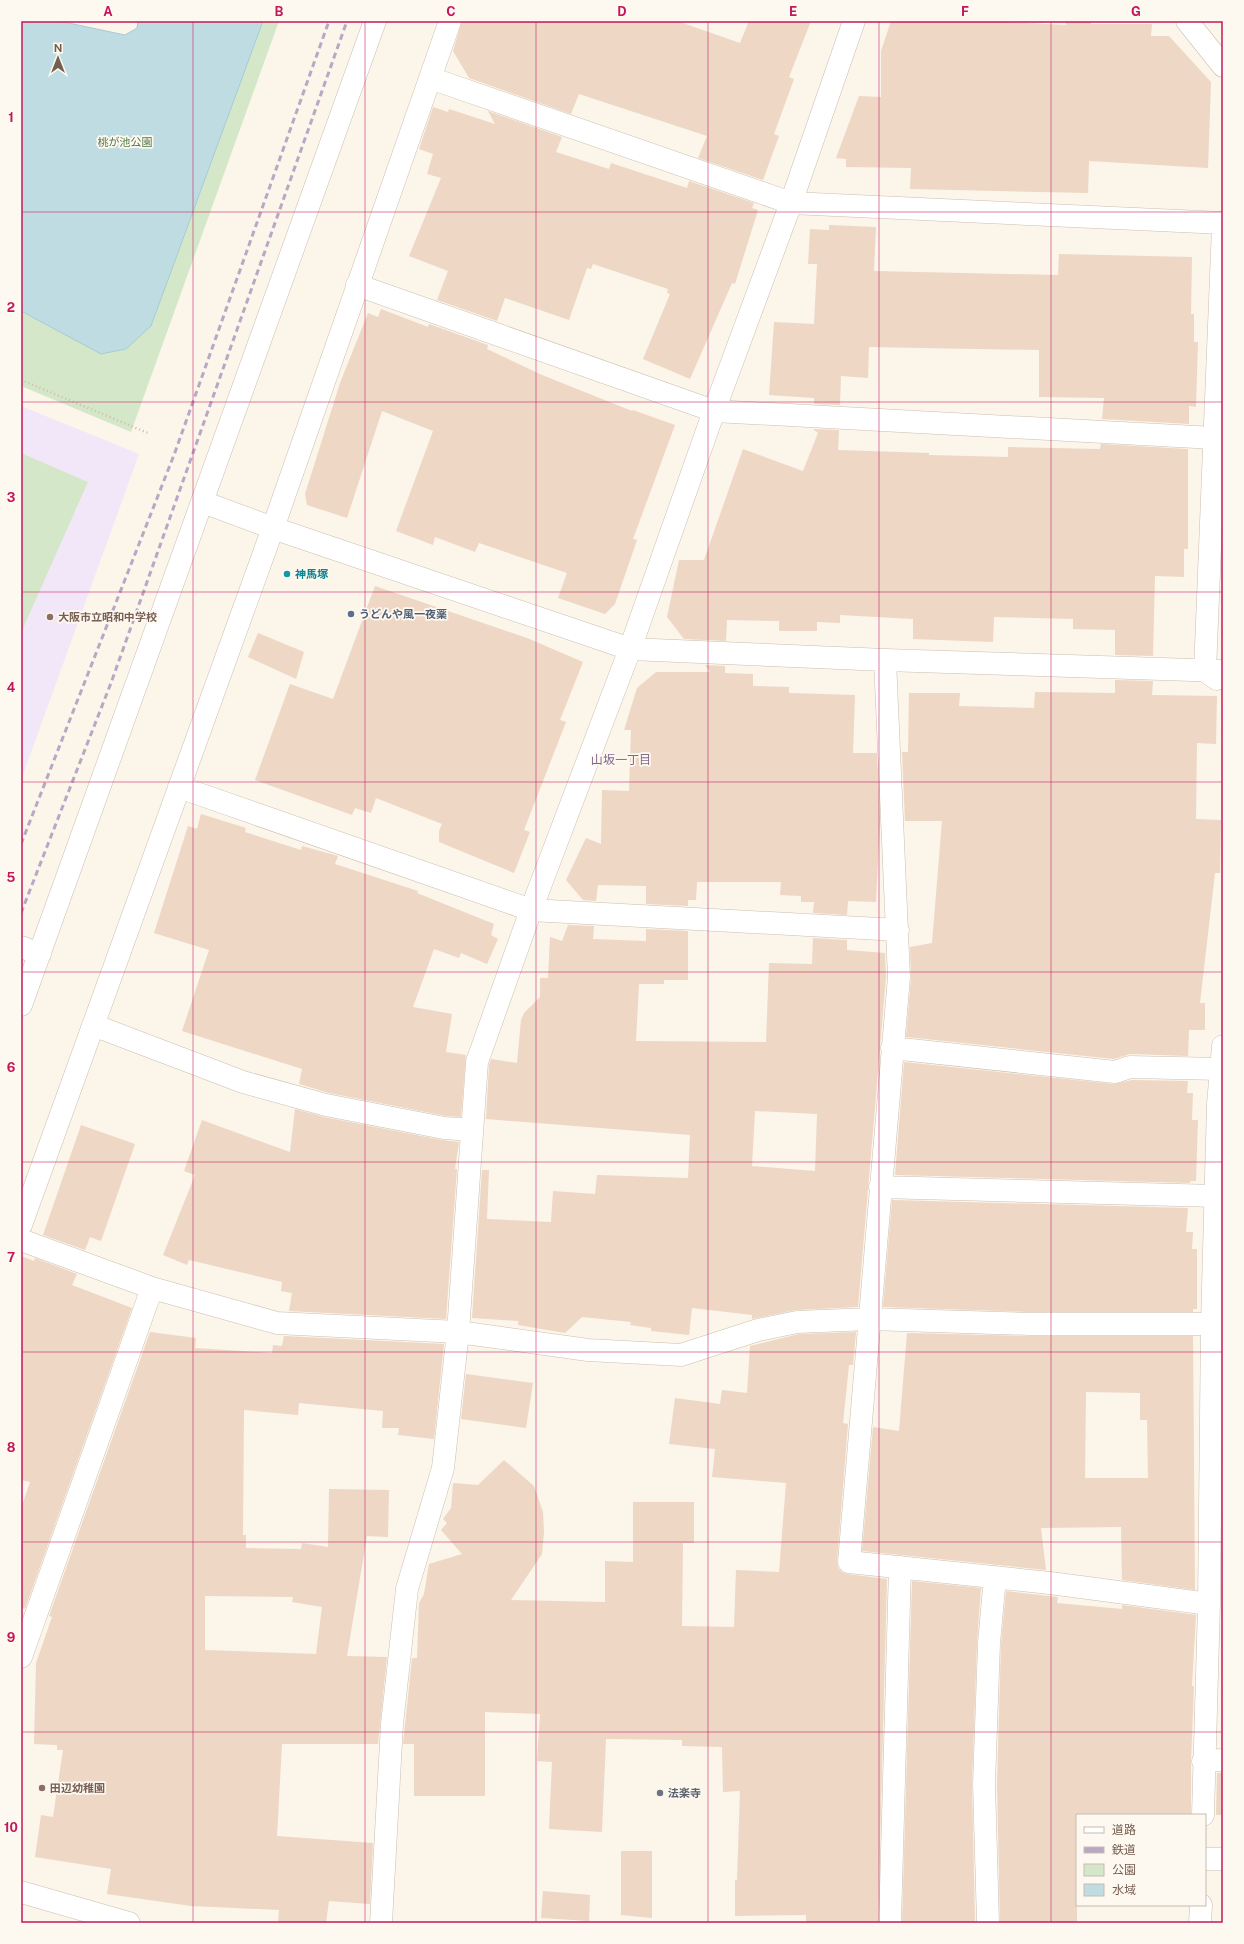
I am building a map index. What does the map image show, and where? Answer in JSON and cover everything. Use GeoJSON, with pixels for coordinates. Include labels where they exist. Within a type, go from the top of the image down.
{"type":"FeatureCollection","features":[{"type":"Feature","properties":{"kind":"street"},"geometry":{"type":"LineString","coordinates":[[21,1005],[31,951],[203,502],[375,21]]}},
{"type":"Feature","properties":{"kind":"street"},"geometry":{"type":"LineString","coordinates":[[21,1225],[273,528],[450,21]]}},
{"type":"Feature","properties":{"kind":"street"},"geometry":{"type":"LineString","coordinates":[[381,1923],[392,1724],[407,1589],[443,1468],[458,1332],[477,1062],[531,910],[630,649],[714,411],[791,203],[854,21]]}},
{"type":"Feature","properties":{"kind":"street"},"geometry":{"type":"LineString","coordinates":[[1188,21],[1223,66]]}},
{"type":"Feature","properties":{"kind":"street"},"geometry":{"type":"LineString","coordinates":[[430,78],[791,203],[1223,223]]}},
{"type":"Feature","properties":{"kind":"street"},"geometry":{"type":"LineString","coordinates":[[1223,227],[1220,387],[1214,438],[1214,671],[1223,684]]}},
{"type":"Feature","properties":{"kind":"street"},"geometry":{"type":"LineString","coordinates":[[358,285],[714,411],[1214,438]]}},
{"type":"Feature","properties":{"kind":"street"},"geometry":{"type":"LineString","coordinates":[[203,502],[273,528],[630,649],[885,660],[1214,671]]}},
{"type":"Feature","properties":{"kind":"street"},"geometry":{"type":"LineString","coordinates":[[885,660],[899,977],[849,1562],[1050,1583],[1209,1604]]}},
{"type":"Feature","properties":{"kind":"street"},"geometry":{"type":"LineString","coordinates":[[179,787],[531,910],[898,930]]}},
{"type":"Feature","properties":{"kind":"street"},"geometry":{"type":"LineString","coordinates":[[93,1025],[243,1082],[311,1101],[444,1128],[472,1130]]}},
{"type":"Feature","properties":{"kind":"street"},"geometry":{"type":"LineString","coordinates":[[1203,1814],[1213,1761],[1209,1604],[1218,1324],[1216,1196],[1218,1104],[1223,1046]]}},
{"type":"Feature","properties":{"kind":"street"},"geometry":{"type":"LineString","coordinates":[[892,1048],[1115,1072],[1130,1067],[1221,1069]]}},
{"type":"Feature","properties":{"kind":"street"},"geometry":{"type":"LineString","coordinates":[[880,1187],[1216,1196]]}},
{"type":"Feature","properties":{"kind":"street"},"geometry":{"type":"LineString","coordinates":[[21,1240],[152,1288],[277,1323],[458,1332],[588,1350],[681,1356],[758,1330],[797,1322],[869,1319],[1030,1324],[1218,1324]]}},
{"type":"Feature","properties":{"kind":"street"},"geometry":{"type":"LineString","coordinates":[[21,1657],[152,1288]]}},
{"type":"Feature","properties":{"kind":"street"},"geometry":{"type":"LineString","coordinates":[[890,1923],[900,1567]]}},
{"type":"Feature","properties":{"kind":"street"},"geometry":{"type":"LineString","coordinates":[[988,1923],[984,1784],[989,1643],[995,1577]]}},
{"type":"Feature","properties":{"kind":"street"},"geometry":{"type":"LineString","coordinates":[[1206,1859],[1223,1859]]}},
{"type":"Feature","properties":{"kind":"street"},"geometry":{"type":"LineString","coordinates":[[21,1892],[91,1917],[129,1923]]}},
{"type":"Feature","properties":{"kind":"street"},"geometry":{"type":"LineString","coordinates":[[1200,1923],[1201,1906]]}},
{"type":"Feature","properties":{"kind":"path"},"geometry":{"type":"LineString","coordinates":[[21,380],[148,433]]}},
{"type":"Feature","properties":{"kind":"shaded area","name":"大阪市立昭和中学校"},"geometry":{"type":"Polygon","coordinates":[[[21,406],[139,454],[21,780],[21,406]]]}},
{"type":"Feature","properties":{"kind":"green space","name":"桃が池公園"},"geometry":{"type":"Polygon","coordinates":[[[21,21],[125,38],[140,30],[142,21],[279,21],[131,432],[21,386],[21,21]]]}},
{"type":"Feature","properties":{"kind":"green space"},"geometry":{"type":"Polygon","coordinates":[[[21,453],[88,482],[21,633],[21,453]]]}},
{"type":"Feature","properties":{"kind":"water","name":"桃が池公園"},"geometry":{"type":"Polygon","coordinates":[[[21,21],[59,21],[125,35],[137,28],[138,21],[263,21],[151,326],[126,349],[101,354],[21,311],[21,21]]]}},
{"type":"Feature","properties":{"kind":"building"},"geometry":{"type":"Polygon","coordinates":[[[462,21],[677,21],[740,43],[749,21],[811,21],[789,77],[794,79],[774,134],[779,136],[763,180],[698,158],[707,136],[579,94],[571,114],[469,78],[453,51],[462,21]]]}},
{"type":"Feature","properties":{"kind":"building"},"geometry":{"type":"Polygon","coordinates":[[[891,21],[985,21],[1066,25],[1066,21],[1091,21],[1091,24],[1152,24],[1151,36],[1169,36],[1211,82],[1208,168],[1089,161],[1088,193],[910,189],[911,168],[846,167],[846,159],[836,158],[859,96],[881,97],[881,51],[891,21]]]}},
{"type":"Feature","properties":{"kind":"building"},"geometry":{"type":"Polygon","coordinates":[[[433,107],[448,112],[449,109],[495,124],[488,111],[562,137],[556,152],[609,169],[611,163],[687,188],[689,181],[754,203],[752,208],[758,210],[735,284],[732,283],[690,379],[643,359],[670,294],[667,293],[668,289],[593,264],[591,269],[587,268],[569,320],[505,298],[497,321],[437,300],[448,271],[409,256],[441,178],[427,174],[433,154],[419,149],[433,107]]]}},
{"type":"Feature","properties":{"kind":"building"},"geometry":{"type":"Polygon","coordinates":[[[829,225],[876,227],[874,271],[1058,275],[1059,254],[1192,257],[1191,314],[1194,314],[1194,342],[1198,342],[1196,407],[1189,406],[1189,424],[1102,419],[1104,398],[1039,397],[1039,350],[869,347],[868,378],[841,376],[840,405],[814,404],[814,398],[769,395],[774,322],[814,324],[817,264],[808,264],[810,229],[829,230],[829,225]]]}},
{"type":"Feature","properties":{"kind":"building"},"geometry":{"type":"Polygon","coordinates":[[[381,309],[428,327],[429,324],[488,345],[487,349],[542,375],[632,411],[633,410],[675,425],[633,539],[637,540],[615,604],[605,614],[558,598],[567,573],[479,543],[475,552],[435,537],[433,545],[396,531],[433,431],[382,411],[347,518],[307,505],[305,494],[340,383],[368,313],[378,317],[381,309]]]}},
{"type":"Feature","properties":{"kind":"building"},"geometry":{"type":"Polygon","coordinates":[[[813,429],[839,430],[838,450],[929,453],[929,455],[1008,457],[1008,447],[1100,449],[1101,444],[1188,449],[1188,549],[1184,549],[1184,577],[1155,576],[1153,656],[1115,655],[1115,630],[1073,629],[1073,619],[994,617],[993,642],[913,639],[913,619],[840,615],[840,623],[817,622],[817,631],[779,631],[779,621],[727,620],[726,641],[684,639],[667,617],[679,560],[704,560],[743,449],[803,471],[818,433],[813,429]]]}},
{"type":"Feature","properties":{"kind":"building"},"geometry":{"type":"Polygon","coordinates":[[[375,586],[527,638],[583,662],[560,720],[566,722],[524,830],[530,832],[514,873],[439,842],[439,831],[442,824],[376,798],[371,813],[355,808],[352,815],[255,780],[290,684],[333,699],[375,586]]]}},
{"type":"Feature","properties":{"kind":"building"},"geometry":{"type":"Polygon","coordinates":[[[258,633],[304,652],[296,679],[248,657],[258,633]]]}},
{"type":"Feature","properties":{"kind":"building"},"geometry":{"type":"Polygon","coordinates":[[[705,665],[725,666],[725,673],[753,674],[753,686],[789,687],[789,693],[855,695],[853,753],[877,753],[880,821],[876,902],[848,901],[847,915],[813,913],[814,902],[801,902],[801,896],[780,895],[781,882],[697,882],[696,900],[688,900],[688,906],[646,904],[646,886],[598,885],[596,901],[583,900],[566,880],[586,838],[601,844],[602,790],[629,791],[631,730],[624,730],[637,688],[656,672],[710,672],[705,665]]]}},
{"type":"Feature","properties":{"kind":"building"},"geometry":{"type":"Polygon","coordinates":[[[1115,680],[1153,681],[1152,695],[1217,696],[1216,744],[1197,743],[1196,819],[1221,820],[1220,873],[1215,873],[1200,1003],[1205,1003],[1205,1030],[1189,1030],[1188,1056],[1130,1054],[1114,1059],[906,1037],[911,978],[910,947],[932,943],[942,821],[905,821],[902,752],[908,752],[909,693],[960,693],[959,706],[1034,708],[1035,692],[1115,693],[1115,680]]]}},
{"type":"Feature","properties":{"kind":"building"},"geometry":{"type":"Polygon","coordinates":[[[201,814],[246,828],[245,832],[301,850],[302,846],[338,856],[335,864],[418,891],[417,893],[494,924],[491,935],[498,939],[487,964],[461,953],[459,958],[434,949],[413,1007],[452,1014],[446,1052],[466,1055],[461,1117],[446,1116],[329,1093],[299,1084],[302,1069],[182,1031],[209,950],[154,933],[188,826],[197,829],[201,814]]]}},
{"type":"Feature","properties":{"kind":"building"},"geometry":{"type":"Polygon","coordinates":[[[568,925],[594,926],[593,939],[646,941],[646,929],[688,931],[688,980],[664,980],[664,984],[639,984],[636,1041],[766,1042],[769,963],[812,964],[813,938],[847,940],[847,950],[885,953],[886,977],[858,1307],[796,1310],[752,1319],[752,1315],[692,1308],[689,1335],[651,1331],[651,1328],[630,1325],[631,1322],[582,1317],[565,1333],[518,1325],[518,1321],[472,1318],[482,1170],[489,1170],[487,1219],[551,1222],[553,1191],[595,1194],[597,1175],[688,1178],[690,1135],[486,1119],[489,1065],[491,1059],[517,1063],[521,1020],[524,1013],[540,997],[540,978],[548,978],[550,937],[562,941],[568,925]],[[755,1111],[752,1166],[815,1171],[817,1114],[755,1111]]]}},
{"type":"Feature","properties":{"kind":"building"},"geometry":{"type":"Polygon","coordinates":[[[904,1062],[1114,1084],[1132,1080],[1188,1081],[1187,1093],[1193,1093],[1192,1120],[1198,1120],[1196,1181],[1190,1181],[1190,1183],[895,1175],[904,1062]]]}},
{"type":"Feature","properties":{"kind":"building"},"geometry":{"type":"Polygon","coordinates":[[[295,1109],[324,1117],[459,1142],[455,1169],[457,1169],[446,1319],[289,1311],[292,1293],[281,1291],[282,1282],[189,1260],[187,1265],[163,1255],[195,1175],[184,1171],[202,1120],[290,1152],[295,1109]]]}},
{"type":"Feature","properties":{"kind":"building"},"geometry":{"type":"Polygon","coordinates":[[[81,1125],[135,1144],[101,1241],[90,1237],[85,1250],[43,1235],[81,1125]]]}},
{"type":"Feature","properties":{"kind":"building"},"geometry":{"type":"Polygon","coordinates":[[[892,1200],[1188,1208],[1186,1232],[1193,1232],[1192,1249],[1197,1249],[1197,1309],[1193,1309],[1193,1312],[1030,1312],[883,1307],[892,1200]]]}},
{"type":"Feature","properties":{"kind":"building"},"geometry":{"type":"Polygon","coordinates":[[[21,1256],[34,1261],[35,1258],[77,1274],[72,1285],[132,1308],[25,1609],[21,1607],[21,1508],[30,1482],[21,1480],[21,1256]]]}},
{"type":"Feature","properties":{"kind":"building"},"geometry":{"type":"Polygon","coordinates":[[[150,1332],[196,1338],[195,1348],[272,1353],[273,1345],[282,1346],[284,1336],[444,1344],[434,1439],[398,1435],[399,1428],[382,1428],[383,1411],[299,1403],[298,1415],[244,1410],[243,1535],[246,1535],[246,1548],[301,1549],[302,1543],[328,1547],[329,1489],[389,1490],[388,1537],[367,1536],[347,1656],[387,1657],[378,1744],[282,1744],[277,1836],[373,1843],[370,1904],[329,1901],[326,1923],[278,1923],[279,1910],[191,1906],[107,1894],[111,1869],[35,1857],[41,1815],[53,1817],[63,1750],[57,1750],[57,1745],[34,1744],[36,1663],[52,1617],[49,1616],[150,1332]],[[205,1596],[205,1650],[316,1654],[322,1607],[292,1602],[293,1597],[205,1596]]]}},
{"type":"Feature","properties":{"kind":"building"},"geometry":{"type":"Polygon","coordinates":[[[856,1332],[853,1365],[849,1365],[843,1423],[848,1424],[837,1561],[838,1568],[847,1574],[887,1579],[878,1923],[806,1923],[806,1915],[735,1916],[735,1880],[737,1880],[740,1791],[723,1792],[722,1747],[682,1746],[682,1740],[606,1739],[602,1832],[549,1829],[552,1762],[537,1761],[540,1714],[485,1712],[485,1796],[414,1796],[414,1744],[403,1744],[412,1658],[417,1658],[419,1603],[424,1594],[429,1564],[462,1554],[441,1530],[447,1523],[443,1519],[451,1508],[453,1483],[478,1485],[504,1460],[534,1486],[543,1512],[544,1532],[542,1554],[511,1600],[605,1602],[605,1561],[633,1562],[633,1502],[694,1502],[694,1543],[683,1543],[682,1626],[734,1627],[736,1570],[779,1572],[786,1483],[712,1477],[715,1449],[669,1444],[675,1398],[720,1404],[722,1390],[747,1393],[750,1346],[799,1334],[856,1332]]]}},
{"type":"Feature","properties":{"kind":"building"},"geometry":{"type":"Polygon","coordinates":[[[907,1333],[1030,1336],[1193,1336],[1195,1590],[1122,1580],[1121,1527],[1041,1528],[1046,1570],[862,1551],[873,1427],[899,1431],[907,1333]],[[1086,1392],[1085,1478],[1148,1478],[1147,1420],[1140,1420],[1140,1393],[1086,1392]]]}},
{"type":"Feature","properties":{"kind":"building"},"geometry":{"type":"Polygon","coordinates":[[[466,1374],[533,1383],[526,1428],[461,1419],[466,1374]]]}},
{"type":"Feature","properties":{"kind":"building"},"geometry":{"type":"Polygon","coordinates":[[[912,1581],[981,1588],[977,1643],[972,1784],[975,1923],[902,1923],[912,1581]]]}},
{"type":"Feature","properties":{"kind":"building"},"geometry":{"type":"Polygon","coordinates":[[[1006,1591],[1058,1597],[1057,1603],[1122,1609],[1122,1605],[1196,1615],[1192,1686],[1194,1686],[1191,1761],[1191,1814],[1076,1814],[1077,1923],[1000,1923],[997,1784],[1001,1644],[1006,1591]]]}},
{"type":"Feature","properties":{"kind":"building"},"geometry":{"type":"Polygon","coordinates":[[[1217,1773],[1223,1773],[1223,1815],[1216,1815],[1217,1773]]]}},
{"type":"Feature","properties":{"kind":"building"},"geometry":{"type":"Polygon","coordinates":[[[621,1851],[652,1851],[652,1918],[621,1915],[621,1851]]]}},
{"type":"Feature","properties":{"kind":"building"},"geometry":{"type":"Polygon","coordinates":[[[543,1891],[590,1895],[589,1921],[541,1918],[543,1891]]]}},
{"type":"Feature","properties":{"kind":"railway"},"geometry":{"type":"LineString","coordinates":[[21,844],[174,455],[329,21]]}},
{"type":"Feature","properties":{"kind":"railway"},"geometry":{"type":"LineString","coordinates":[[21,913],[111,683],[347,21]]}},
{"type":"Feature","properties":{"kind":"place","name":"神馬塚"},"geometry":{"type":"Point","coordinates":[287,574]}},
{"type":"Feature","properties":{"kind":"place","name":"うどんや風一夜薬"},"geometry":{"type":"Point","coordinates":[351,614]}},
{"type":"Feature","properties":{"kind":"place","name":"大阪市立昭和中学校"},"geometry":{"type":"Point","coordinates":[50,617]}},
{"type":"Feature","properties":{"kind":"place","name":"田辺幼稚園"},"geometry":{"type":"Point","coordinates":[42,1788]}},
{"type":"Feature","properties":{"kind":"place","name":"法楽寺"},"geometry":{"type":"Point","coordinates":[660,1793]}},
{"type":"Feature","properties":{"kind":"district","name":"山坂一丁目"},"geometry":{"type":"Point","coordinates":[621,760]}}]}
